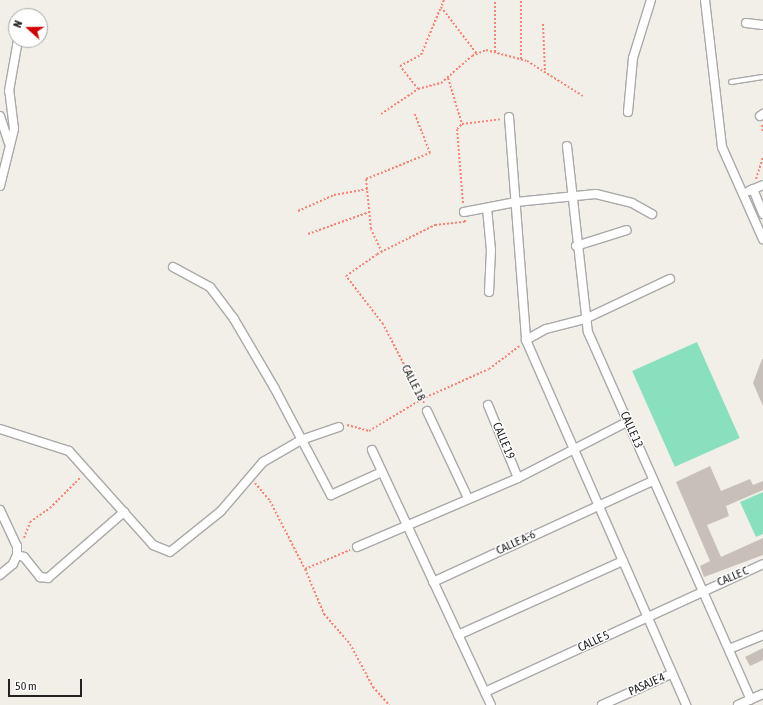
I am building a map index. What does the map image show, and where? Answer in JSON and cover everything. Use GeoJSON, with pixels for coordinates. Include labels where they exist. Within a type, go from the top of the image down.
{"type":"FeatureCollection","features":[{"type":"Feature","properties":{"kind":"street"},"geometry":{"type":"LineString","coordinates":[[628,112],[633,58],[651,0]]}},
{"type":"Feature","properties":{"kind":"street"},"geometry":{"type":"LineString","coordinates":[[705,0],[722,147],[763,240]]}},
{"type":"Feature","properties":{"kind":"street"},"geometry":{"type":"LineString","coordinates":[[746,23],[763,25]]}},
{"type":"Feature","properties":{"kind":"street"},"geometry":{"type":"LineString","coordinates":[[0,186],[9,143],[14,129],[9,90],[17,48]]}},
{"type":"Feature","properties":{"kind":"street"},"geometry":{"type":"LineString","coordinates":[[0,116],[9,143]]}},
{"type":"Feature","properties":{"kind":"street"},"geometry":{"type":"LineString","coordinates":[[509,117],[526,340],[671,674],[686,705]]}},
{"type":"Feature","properties":{"kind":"street","name":"CALLE 13"},"geometry":{"type":"LineString","coordinates":[[567,146],[573,195],[576,246],[588,332],[751,699]]}},
{"type":"Feature","properties":{"kind":"street"},"geometry":{"type":"LineString","coordinates":[[743,194],[763,185]]}},
{"type":"Feature","properties":{"kind":"street"},"geometry":{"type":"LineString","coordinates":[[753,189],[763,214]]}},
{"type":"Feature","properties":{"kind":"street"},"geometry":{"type":"LineString","coordinates":[[464,212],[516,202],[573,195],[596,194],[611,196],[632,203],[652,214]]}},
{"type":"Feature","properties":{"kind":"street"},"geometry":{"type":"LineString","coordinates":[[487,208],[491,250],[489,292]]}},
{"type":"Feature","properties":{"kind":"street"},"geometry":{"type":"LineString","coordinates":[[576,246],[628,230]]}},
{"type":"Feature","properties":{"kind":"street"},"geometry":{"type":"LineString","coordinates":[[173,267],[210,287],[234,319],[272,382],[331,495],[382,472]]}},
{"type":"Feature","properties":{"kind":"street"},"geometry":{"type":"LineString","coordinates":[[526,340],[546,329],[585,319],[670,279]]}},
{"type":"Feature","properties":{"kind":"street","name":"CALLE 19"},"geometry":{"type":"LineString","coordinates":[[488,405],[518,478]]}},
{"type":"Feature","properties":{"kind":"street","name":"CALLE 18"},"geometry":{"type":"LineString","coordinates":[[427,412],[468,498]]}},
{"type":"Feature","properties":{"kind":"street"},"geometry":{"type":"LineString","coordinates":[[357,547],[468,498],[518,478],[627,422]]}},
{"type":"Feature","properties":{"kind":"street"},"geometry":{"type":"LineString","coordinates":[[0,429],[70,451],[153,544],[170,552],[221,511],[263,462],[301,440],[339,427]]}},
{"type":"Feature","properties":{"kind":"street"},"geometry":{"type":"LineString","coordinates":[[372,450],[492,705]]}},
{"type":"Feature","properties":{"kind":"street","name":"CALLE A-6"},"geometry":{"type":"LineString","coordinates":[[433,582],[653,481]]}},
{"type":"Feature","properties":{"kind":"street"},"geometry":{"type":"LineString","coordinates":[[0,510],[17,546],[17,555],[13,564],[0,575]]}},
{"type":"Feature","properties":{"kind":"street"},"geometry":{"type":"LineString","coordinates":[[17,555],[24,557],[40,577],[48,578],[124,512]]}},
{"type":"Feature","properties":{"kind":"street"},"geometry":{"type":"LineString","coordinates":[[458,635],[623,561]]}},
{"type":"Feature","properties":{"kind":"street","name":"CALLE C"},"geometry":{"type":"LineString","coordinates":[[703,590],[763,564]]}},
{"type":"Feature","properties":{"kind":"street","name":"CALLE 5"},"geometry":{"type":"LineString","coordinates":[[485,692],[703,590]]}},
{"type":"Feature","properties":{"kind":"street"},"geometry":{"type":"LineString","coordinates":[[729,649],[763,635]]}},
{"type":"Feature","properties":{"kind":"street","name":"PASAJE 4"},"geometry":{"type":"LineString","coordinates":[[602,705],[671,674]]}},
{"type":"Feature","properties":{"kind":"street"},"geometry":{"type":"LineString","coordinates":[[738,705],[763,694]]}},
{"type":"Feature","properties":{"kind":"lane"},"geometry":{"type":"LineString","coordinates":[[731,82],[763,77]]}},
{"type":"Feature","properties":{"kind":"path"},"geometry":{"type":"LineString","coordinates":[[418,89],[400,66],[421,55],[444,0]]}},
{"type":"Feature","properties":{"kind":"path"},"geometry":{"type":"LineString","coordinates":[[495,0],[495,52]]}},
{"type":"Feature","properties":{"kind":"path"},"geometry":{"type":"LineString","coordinates":[[521,0],[521,59]]}},
{"type":"Feature","properties":{"kind":"path"},"geometry":{"type":"LineString","coordinates":[[441,7],[477,54]]}},
{"type":"Feature","properties":{"kind":"path"},"geometry":{"type":"LineString","coordinates":[[543,24],[545,72]]}},
{"type":"Feature","properties":{"kind":"path"},"geometry":{"type":"LineString","coordinates":[[381,114],[418,89],[441,83],[477,54],[486,50],[521,59],[583,96]]}},
{"type":"Feature","properties":{"kind":"path"},"geometry":{"type":"LineString","coordinates":[[448,77],[462,124]]}},
{"type":"Feature","properties":{"kind":"path"},"geometry":{"type":"LineString","coordinates":[[414,112],[430,153],[366,179],[371,229],[382,252],[435,225],[465,222],[457,130],[462,124],[509,117]]}},
{"type":"Feature","properties":{"kind":"path"},"geometry":{"type":"LineString","coordinates":[[753,189],[763,157]]}},
{"type":"Feature","properties":{"kind":"path"},"geometry":{"type":"LineString","coordinates":[[298,211],[334,196],[367,189]]}},
{"type":"Feature","properties":{"kind":"path"},"geometry":{"type":"LineString","coordinates":[[308,234],[369,212]]}},
{"type":"Feature","properties":{"kind":"path","name":"CALLE 18"},"geometry":{"type":"LineString","coordinates":[[382,252],[346,276],[383,324],[422,399],[427,412]]}},
{"type":"Feature","properties":{"kind":"path"},"geometry":{"type":"LineString","coordinates":[[339,427],[346,425],[369,431],[422,399],[489,369],[526,340]]}},
{"type":"Feature","properties":{"kind":"path"},"geometry":{"type":"LineString","coordinates":[[17,555],[30,522],[50,508],[88,471]]}},
{"type":"Feature","properties":{"kind":"path"},"geometry":{"type":"LineString","coordinates":[[251,477],[270,501],[305,569],[324,614],[350,644],[373,687],[389,705]]}},
{"type":"Feature","properties":{"kind":"path"},"geometry":{"type":"LineString","coordinates":[[305,569],[357,547]]}},
{"type":"Feature","properties":{"kind":"green space"},"geometry":{"type":"Polygon","coordinates":[[[697,342],[740,438],[675,467],[632,371],[697,342]]]}},
{"type":"Feature","properties":{"kind":"green space"},"geometry":{"type":"Polygon","coordinates":[[[763,492],[763,534],[756,537],[740,502],[763,492]]]}},
{"type":"Feature","properties":{"kind":"building"},"geometry":{"type":"Polygon","coordinates":[[[763,359],[763,406],[753,383],[763,359]]]}},
{"type":"Feature","properties":{"kind":"building"},"geometry":{"type":"Polygon","coordinates":[[[710,466],[721,491],[750,479],[753,485],[763,481],[763,490],[726,506],[729,516],[707,525],[721,557],[763,538],[763,555],[704,577],[700,566],[710,561],[676,482],[710,466]]]}},
{"type":"Feature","properties":{"kind":"building"},"geometry":{"type":"Polygon","coordinates":[[[763,648],[763,660],[750,666],[745,657],[763,648]]]}}]}
